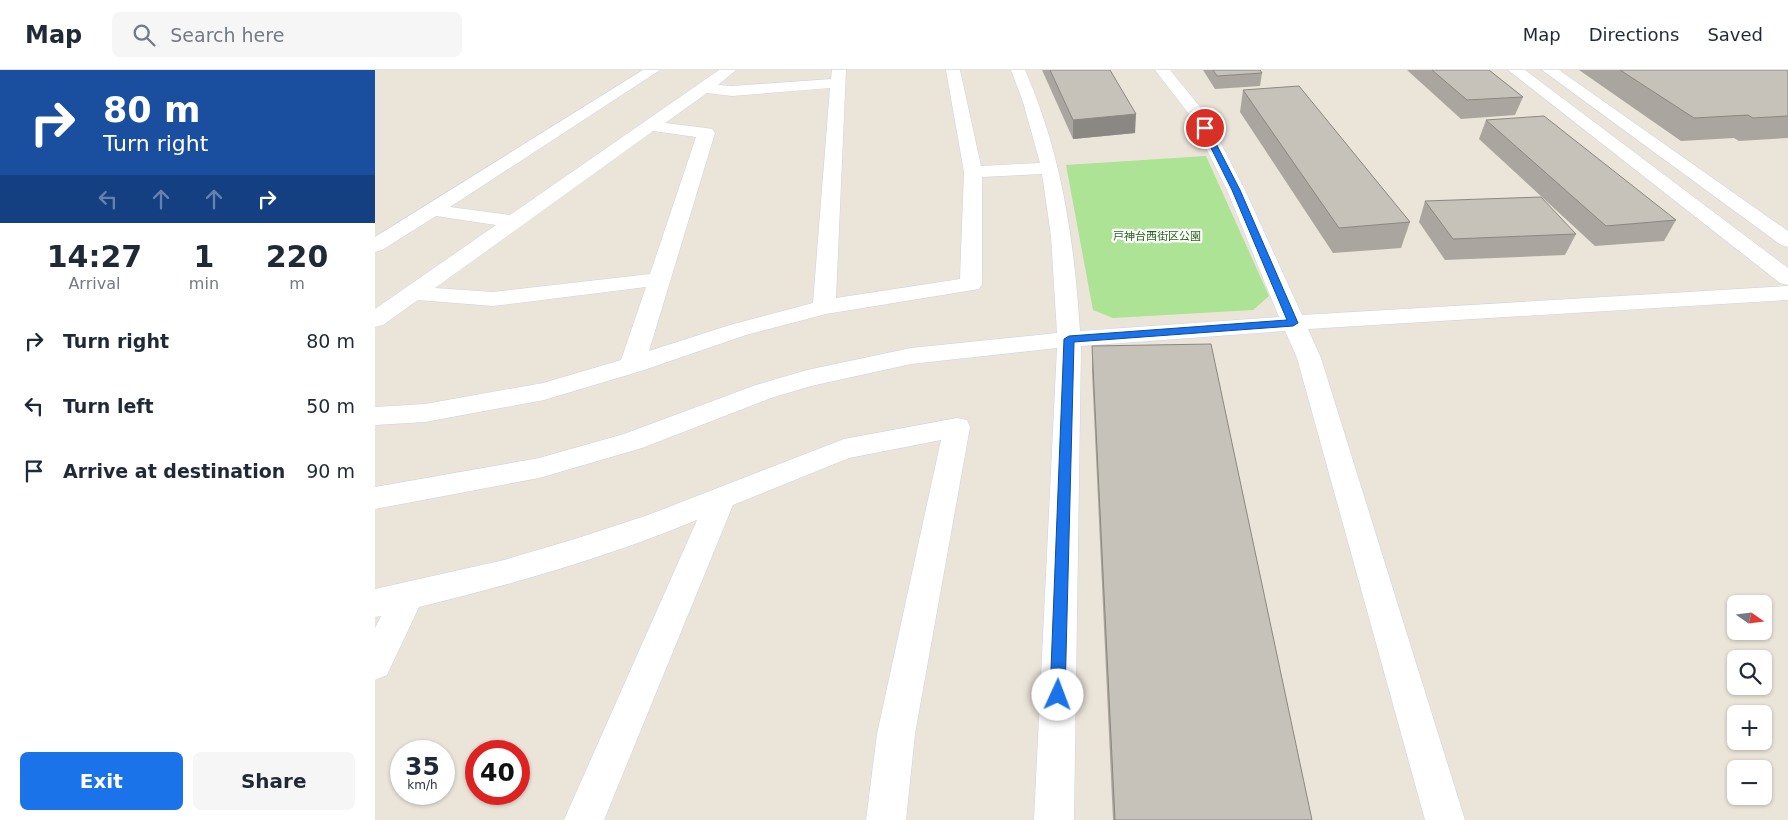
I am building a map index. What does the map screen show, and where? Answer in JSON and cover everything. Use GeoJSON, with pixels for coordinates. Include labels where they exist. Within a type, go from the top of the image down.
{"type":"FeatureCollection","features":[{"type":"Feature","properties":{"kind":"street"},"geometry":{"type":"LineString","coordinates":[[375,246],[653,70]]}},
{"type":"Feature","properties":{"kind":"street"},"geometry":{"type":"LineString","coordinates":[[375,320],[729,70]]}},
{"type":"Feature","properties":{"kind":"street"},"geometry":{"type":"LineString","coordinates":[[375,416],[425,413],[543,391],[632,365],[738,330],[824,307],[971,284],[973,172],[953,70]]}},
{"type":"Feature","properties":{"kind":"street"},"geometry":{"type":"LineString","coordinates":[[1017,70],[1042,136],[1060,218],[1069,339],[1054,820]]}},
{"type":"Feature","properties":{"kind":"street"},"geometry":{"type":"LineString","coordinates":[[1162,70],[1197,113],[1236,190],[1309,358],[1445,820]]}},
{"type":"Feature","properties":{"kind":"street"},"geometry":{"type":"LineString","coordinates":[[1515,70],[1788,278]]}},
{"type":"Feature","properties":{"kind":"street"},"geometry":{"type":"LineString","coordinates":[[1549,70],[1788,241]]}},
{"type":"Feature","properties":{"kind":"street"},"geometry":{"type":"LineString","coordinates":[[704,88],[733,92],[838,77],[824,307]]}},
{"type":"Feature","properties":{"kind":"street"},"geometry":{"type":"LineString","coordinates":[[632,365],[706,133],[650,126]]}},
{"type":"Feature","properties":{"kind":"street"},"geometry":{"type":"LineString","coordinates":[[973,172],[1049,168]]}},
{"type":"Feature","properties":{"kind":"street"},"geometry":{"type":"LineString","coordinates":[[433,210],[514,222]]}},
{"type":"Feature","properties":{"kind":"street"},"geometry":{"type":"LineString","coordinates":[[412,294],[493,299],[660,280]]}},
{"type":"Feature","properties":{"kind":"street"},"geometry":{"type":"LineString","coordinates":[[375,498],[539,468],[632,441],[761,392],[807,378],[845,368],[945,351],[1069,339],[1293,323],[1788,293]]}},
{"type":"Feature","properties":{"kind":"street"},"geometry":{"type":"LineString","coordinates":[[375,603],[504,574],[577,551],[659,523],[844,449],[957,427],[896,734],[886,820]]}},
{"type":"Feature","properties":{"kind":"street"},"geometry":{"type":"LineString","coordinates":[[585,820],[721,499]]}},
{"type":"Feature","properties":{"kind":"street"},"geometry":{"type":"LineString","coordinates":[[375,664],[407,597]]}},
{"type":"Feature","properties":{"kind":"green space","name":"戸神台西街区公園"},"geometry":{"type":"Polygon","coordinates":[[[1206,156],[1269,296],[1253,310],[1113,318],[1093,310],[1066,165],[1206,156]]]}},
{"type":"Feature","properties":{"kind":"building"},"geometry":{"type":"Polygon","coordinates":[[[1050,70],[1110,70],[1136,114],[1073,120],[1050,70]]]}},
{"type":"Feature","properties":{"kind":"building"},"geometry":{"type":"Polygon","coordinates":[[[1213,70],[1260,70],[1262,73],[1217,76],[1213,70]]]}},
{"type":"Feature","properties":{"kind":"building"},"geometry":{"type":"Polygon","coordinates":[[[1432,70],[1489,70],[1523,97],[1467,100],[1432,70]]]}},
{"type":"Feature","properties":{"kind":"building"},"geometry":{"type":"Polygon","coordinates":[[[1620,70],[1788,70],[1788,116],[1753,118],[1748,115],[1694,118],[1620,70]]]}},
{"type":"Feature","properties":{"kind":"building"},"geometry":{"type":"Polygon","coordinates":[[[1299,86],[1410,222],[1339,228],[1243,90],[1299,86]]]}},
{"type":"Feature","properties":{"kind":"building"},"geometry":{"type":"Polygon","coordinates":[[[1544,116],[1676,220],[1606,226],[1486,120],[1544,116]]]}},
{"type":"Feature","properties":{"kind":"building"},"geometry":{"type":"Polygon","coordinates":[[[1541,197],[1576,234],[1453,239],[1425,201],[1541,197]]]}},
{"type":"Feature","properties":{"kind":"building"},"geometry":{"type":"Polygon","coordinates":[[[1211,344],[1312,820],[1115,820],[1092,346],[1211,344]]]}},
{"type":"Feature","properties":{"kind":"route"},"geometry":{"type":"LineString","coordinates":[[1058,695],[1069,339],[1293,323],[1236,190],[1205,128]]}}]}
